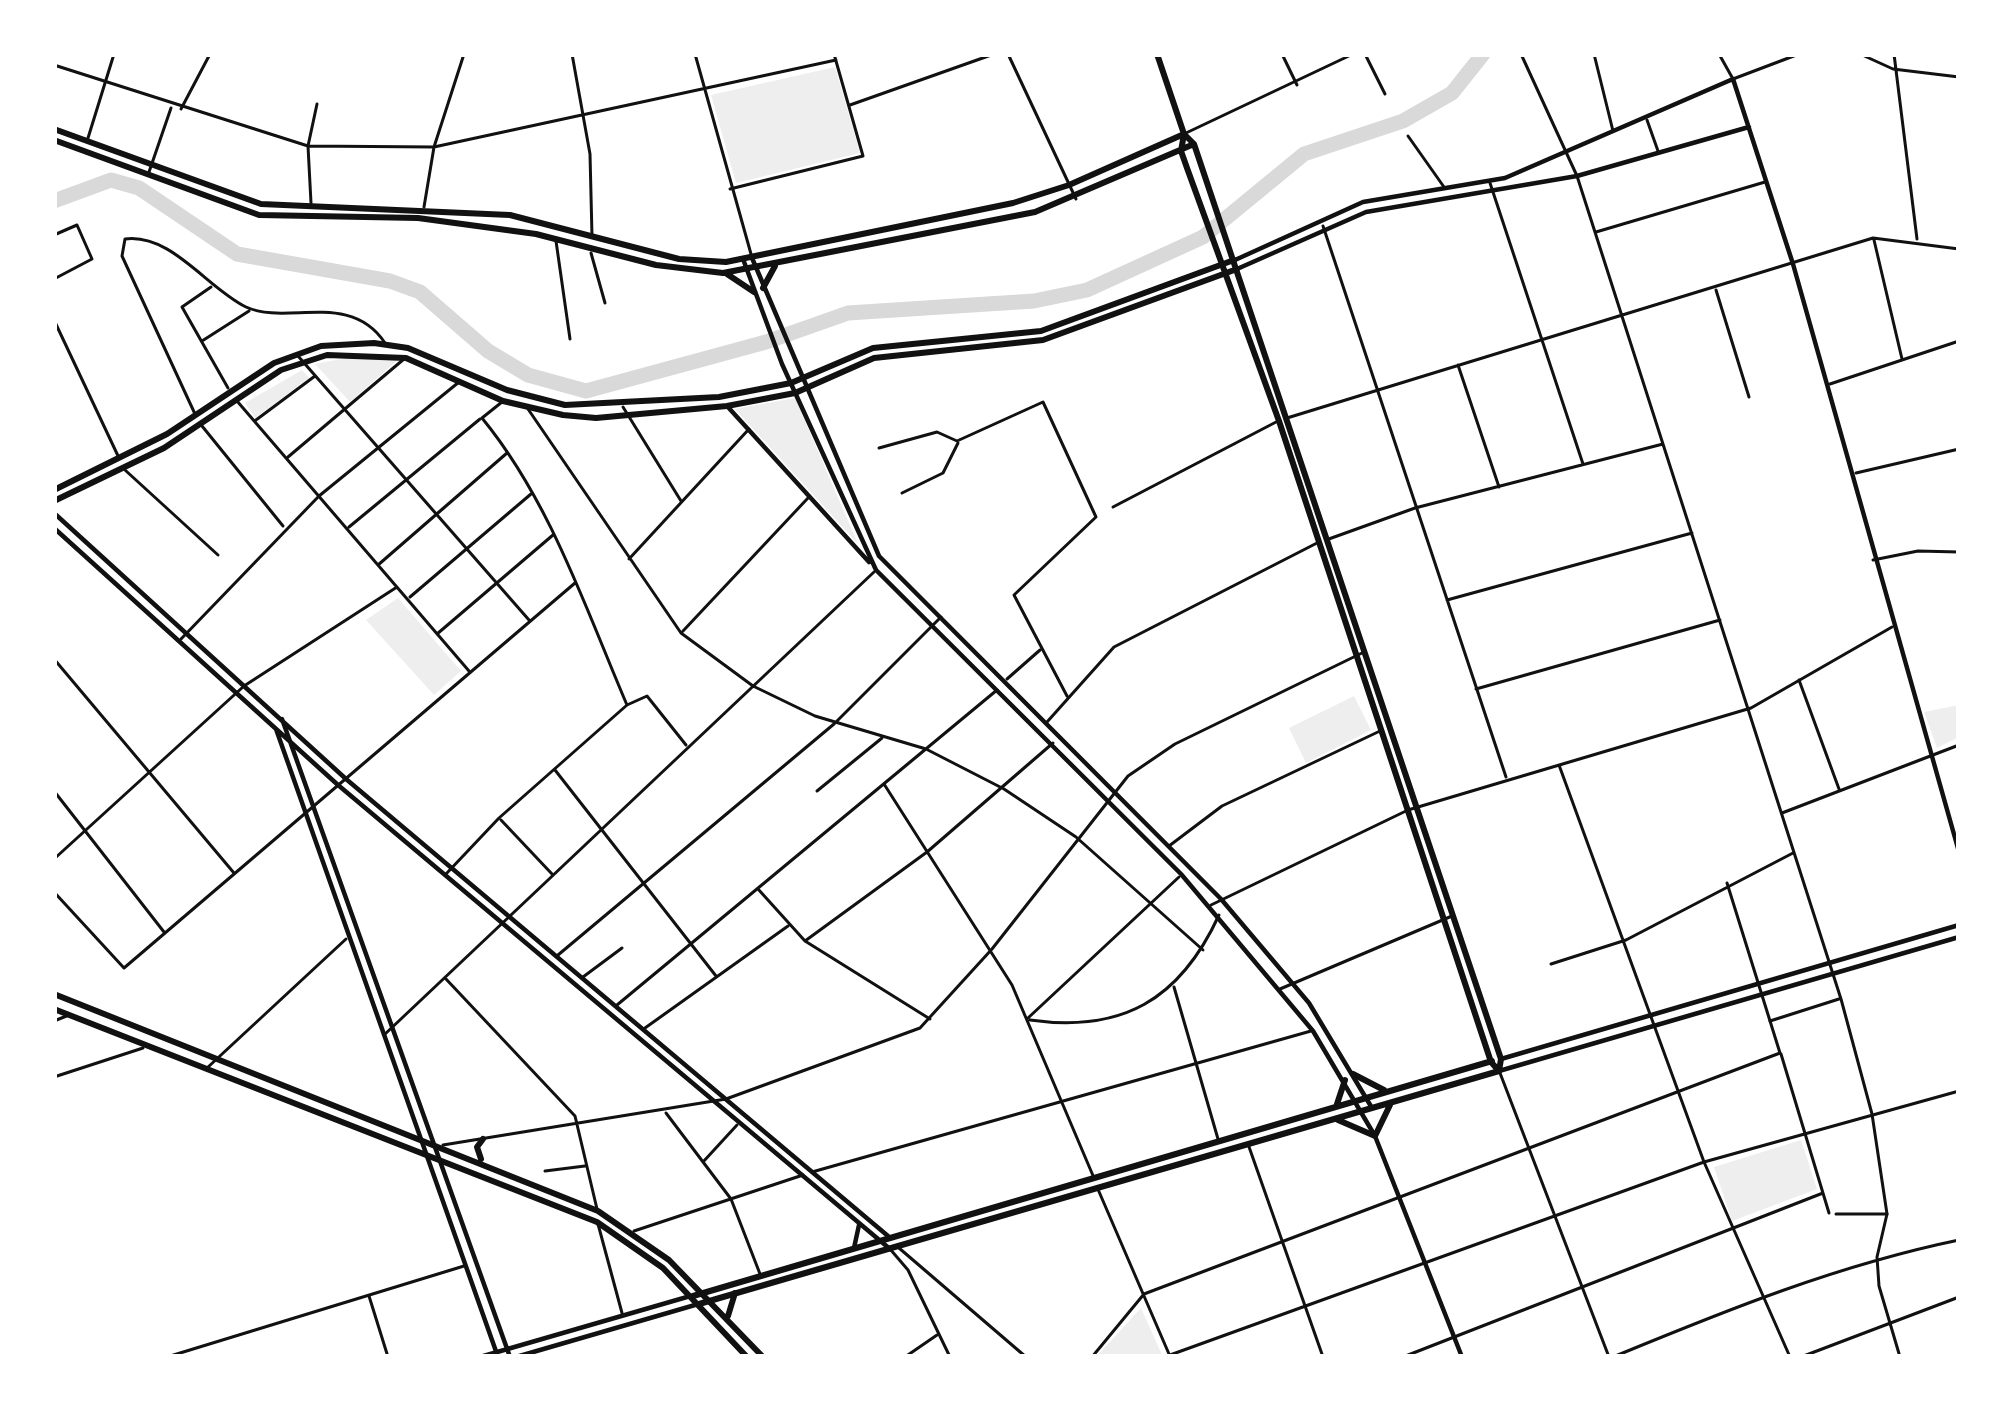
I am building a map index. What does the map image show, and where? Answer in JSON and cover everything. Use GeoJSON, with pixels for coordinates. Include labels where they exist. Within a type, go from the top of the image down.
{"type":"FeatureCollection","features":[{"type":"Feature","properties":{"kind":"main road"},"geometry":{"type":"LineString","coordinates":[[1156,54],[1184,134],[1194,144],[1289,417],[1501,1059],[1499,1071]]}},
{"type":"Feature","properties":{"kind":"main road"},"geometry":{"type":"LineString","coordinates":[[54,129],[261,204],[510,215],[680,259],[748,258],[1013,203],[1069,185],[1184,134]]}},
{"type":"Feature","properties":{"kind":"main road"},"geometry":{"type":"LineString","coordinates":[[1184,134],[1181,151],[1186,168],[1279,421],[1491,1062],[1499,1071]]}},
{"type":"Feature","properties":{"kind":"main road"},"geometry":{"type":"LineString","coordinates":[[54,140],[259,215],[418,218],[556,239],[656,266],[724,273],[1035,212],[1076,199],[1194,144]]}},
{"type":"Feature","properties":{"kind":"main road"},"geometry":{"type":"LineString","coordinates":[[1160,160],[1174,160],[1186,168]]}},
{"type":"Feature","properties":{"kind":"main road"},"geometry":{"type":"LineString","coordinates":[[299,357],[356,352],[406,358],[503,401],[596,418],[728,406],[795,393],[874,358],[1043,340],[1235,264]]}},
{"type":"Feature","properties":{"kind":"main road"},"geometry":{"type":"LineString","coordinates":[[724,273],[758,290],[775,266]]}},
{"type":"Feature","properties":{"kind":"main road"},"geometry":{"type":"LineString","coordinates":[[54,490],[120,460],[299,357],[351,343],[386,344],[430,355],[529,397],[565,405],[719,397],[791,383],[873,348],[1041,331],[1222,270]]}},
{"type":"Feature","properties":{"kind":"main road"},"geometry":{"type":"LineString","coordinates":[[54,500],[124,470],[202,425],[233,396]]}},
{"type":"Feature","properties":{"kind":"main road"},"geometry":{"type":"LineString","coordinates":[[54,994],[598,1211],[634,1231],[705,1292],[763,1357]]}},
{"type":"Feature","properties":{"kind":"main road"},"geometry":{"type":"LineString","coordinates":[[54,1009],[597,1222],[629,1241],[693,1296],[747,1357]]}},
{"type":"Feature","properties":{"kind":"main road"},"geometry":{"type":"LineString","coordinates":[[693,1296],[1501,1059]]}},
{"type":"Feature","properties":{"kind":"main road"},"geometry":{"type":"LineString","coordinates":[[699,1304],[1499,1071]]}},
{"type":"Feature","properties":{"kind":"main road"},"geometry":{"type":"LineString","coordinates":[[1353,1074],[1367,1085],[1394,1090]]}},
{"type":"Feature","properties":{"kind":"main road"},"geometry":{"type":"LineString","coordinates":[[1334,1108],[1345,1080]]}},
{"type":"Feature","properties":{"kind":"main road"},"geometry":{"type":"LineString","coordinates":[[1334,1119],[1356,1124],[1376,1136],[1393,1102]]}},
{"type":"Feature","properties":{"kind":"main road"},"geometry":{"type":"LineString","coordinates":[[483,1139],[477,1147],[483,1162]]}},
{"type":"Feature","properties":{"kind":"main road"},"geometry":{"type":"LineString","coordinates":[[729,1319],[727,1309],[735,1293]]}},
{"type":"Feature","properties":{"kind":"street"},"geometry":{"type":"LineString","coordinates":[[87,141],[114,54]]}},
{"type":"Feature","properties":{"kind":"street"},"geometry":{"type":"LineString","coordinates":[[181,110],[210,54]]}},
{"type":"Feature","properties":{"kind":"street"},"geometry":{"type":"LineString","coordinates":[[424,209],[434,147],[464,54]]}},
{"type":"Feature","properties":{"kind":"street"},"geometry":{"type":"LineString","coordinates":[[572,54],[590,154],[592,236]]}},
{"type":"Feature","properties":{"kind":"street"},"geometry":{"type":"LineString","coordinates":[[694,54],[748,258],[756,269],[766,322],[876,570]]}},
{"type":"Feature","properties":{"kind":"street"},"geometry":{"type":"LineString","coordinates":[[850,105],[994,54]]}},
{"type":"Feature","properties":{"kind":"street"},"geometry":{"type":"LineString","coordinates":[[1008,54],[1076,199]]}},
{"type":"Feature","properties":{"kind":"street"},"geometry":{"type":"LineString","coordinates":[[1282,54],[1297,85]]}},
{"type":"Feature","properties":{"kind":"street"},"geometry":{"type":"LineString","coordinates":[[1184,134],[1297,85],[1353,54]]}},
{"type":"Feature","properties":{"kind":"street"},"geometry":{"type":"LineString","coordinates":[[1365,54],[1384,94]]}},
{"type":"Feature","properties":{"kind":"street"},"geometry":{"type":"LineString","coordinates":[[1531,54],[1522,56],[1577,176],[1596,232],[1841,999],[1872,1114],[1887,1214],[1877,1257],[1888,1322],[1900,1357]]}},
{"type":"Feature","properties":{"kind":"street"},"geometry":{"type":"LineString","coordinates":[[1594,54],[1613,133]]}},
{"type":"Feature","properties":{"kind":"street"},"geometry":{"type":"LineString","coordinates":[[1719,54],[1733,79],[1793,264],[1959,852]]}},
{"type":"Feature","properties":{"kind":"street"},"geometry":{"type":"LineString","coordinates":[[1235,264],[1363,202],[1489,182],[1566,156],[1799,54]]}},
{"type":"Feature","properties":{"kind":"street"},"geometry":{"type":"LineString","coordinates":[[1860,54],[1893,69],[1959,77]]}},
{"type":"Feature","properties":{"kind":"street"},"geometry":{"type":"LineString","coordinates":[[1894,54],[1917,241]]}},
{"type":"Feature","properties":{"kind":"street"},"geometry":{"type":"LineString","coordinates":[[54,65],[181,110],[308,146],[434,147],[835,57],[863,156],[730,189]]}},
{"type":"Feature","properties":{"kind":"street"},"geometry":{"type":"LineString","coordinates":[[311,208],[308,146],[317,104]]}},
{"type":"Feature","properties":{"kind":"street"},"geometry":{"type":"LineString","coordinates":[[148,176],[172,106]]}},
{"type":"Feature","properties":{"kind":"street"},"geometry":{"type":"LineString","coordinates":[[1646,119],[1658,153]]}},
{"type":"Feature","properties":{"kind":"street"},"geometry":{"type":"LineString","coordinates":[[1235,264],[1323,226],[1407,203],[1577,176],[1749,127]]}},
{"type":"Feature","properties":{"kind":"street"},"geometry":{"type":"LineString","coordinates":[[1408,136],[1445,189]]}},
{"type":"Feature","properties":{"kind":"street"},"geometry":{"type":"LineString","coordinates":[[1489,182],[1584,465]]}},
{"type":"Feature","properties":{"kind":"street"},"geometry":{"type":"LineString","coordinates":[[1596,232],[1767,182]]}},
{"type":"Feature","properties":{"kind":"street"},"geometry":{"type":"LineString","coordinates":[[54,235],[77,225],[92,259],[54,279]]}},
{"type":"Feature","properties":{"kind":"street"},"geometry":{"type":"LineString","coordinates":[[1323,226],[1506,779]]}},
{"type":"Feature","properties":{"kind":"street"},"geometry":{"type":"LineString","coordinates":[[196,416],[122,256],[125,238],[157,242],[250,310],[356,319],[375,327],[386,344]]}},
{"type":"Feature","properties":{"kind":"street"},"geometry":{"type":"LineString","coordinates":[[1873,238],[1902,361]]}},
{"type":"Feature","properties":{"kind":"street"},"geometry":{"type":"LineString","coordinates":[[1113,507],[1279,421],[1458,364],[1873,238],[1959,249]]}},
{"type":"Feature","properties":{"kind":"street"},"geometry":{"type":"LineString","coordinates":[[556,239],[570,339]]}},
{"type":"Feature","properties":{"kind":"street"},"geometry":{"type":"LineString","coordinates":[[590,247],[605,303]]}},
{"type":"Feature","properties":{"kind":"street"},"geometry":{"type":"LineString","coordinates":[[748,258],[746,271],[775,318],[879,556],[1221,899],[1294,983],[1353,1074],[1462,1357]]}},
{"type":"Feature","properties":{"kind":"street"},"geometry":{"type":"LineString","coordinates":[[212,286],[184,310],[233,396],[470,673]]}},
{"type":"Feature","properties":{"kind":"street"},"geometry":{"type":"LineString","coordinates":[[1716,289],[1749,397]]}},
{"type":"Feature","properties":{"kind":"street"},"geometry":{"type":"LineString","coordinates":[[202,341],[250,310]]}},
{"type":"Feature","properties":{"kind":"street"},"geometry":{"type":"LineString","coordinates":[[54,320],[120,460]]}},
{"type":"Feature","properties":{"kind":"street"},"geometry":{"type":"LineString","coordinates":[[1828,384],[1959,341]]}},
{"type":"Feature","properties":{"kind":"street"},"geometry":{"type":"LineString","coordinates":[[299,357],[530,621]]}},
{"type":"Feature","properties":{"kind":"street"},"geometry":{"type":"LineString","coordinates":[[286,458],[406,358]]}},
{"type":"Feature","properties":{"kind":"street"},"geometry":{"type":"LineString","coordinates":[[1458,364],[1499,488]]}},
{"type":"Feature","properties":{"kind":"street"},"geometry":{"type":"LineString","coordinates":[[254,421],[315,376]]}},
{"type":"Feature","properties":{"kind":"street"},"geometry":{"type":"LineString","coordinates":[[180,640],[284,528],[459,382]]}},
{"type":"Feature","properties":{"kind":"street"},"geometry":{"type":"LineString","coordinates":[[347,529],[503,401]]}},
{"type":"Feature","properties":{"kind":"street"},"geometry":{"type":"LineString","coordinates":[[902,493],[943,473],[957,441],[1042,402],[1096,517],[1014,595],[1068,698]]}},
{"type":"Feature","properties":{"kind":"street"},"geometry":{"type":"LineString","coordinates":[[622,404],[682,502]]}},
{"type":"Feature","properties":{"kind":"street"},"geometry":{"type":"LineString","coordinates":[[728,406],[876,570],[1211,905],[1362,1099]]}},
{"type":"Feature","properties":{"kind":"street"},"geometry":{"type":"LineString","coordinates":[[527,407],[681,633],[753,686],[834,724],[926,748],[1004,789],[1076,837],[1204,950]]}},
{"type":"Feature","properties":{"kind":"street"},"geometry":{"type":"LineString","coordinates":[[482,418],[508,452],[554,534],[627,705]]}},
{"type":"Feature","properties":{"kind":"street"},"geometry":{"type":"LineString","coordinates":[[202,425],[284,528]]}},
{"type":"Feature","properties":{"kind":"street"},"geometry":{"type":"LineString","coordinates":[[628,560],[749,429]]}},
{"type":"Feature","properties":{"kind":"street"},"geometry":{"type":"LineString","coordinates":[[879,448],[937,432],[957,441]]}},
{"type":"Feature","properties":{"kind":"street"},"geometry":{"type":"LineString","coordinates":[[1047,722],[1114,647],[1317,543],[1415,508],[1665,444]]}},
{"type":"Feature","properties":{"kind":"street"},"geometry":{"type":"LineString","coordinates":[[1850,475],[1959,449]]}},
{"type":"Feature","properties":{"kind":"street"},"geometry":{"type":"LineString","coordinates":[[378,565],[508,452]]}},
{"type":"Feature","properties":{"kind":"street"},"geometry":{"type":"LineString","coordinates":[[124,470],[218,555]]}},
{"type":"Feature","properties":{"kind":"street"},"geometry":{"type":"LineString","coordinates":[[407,599],[532,493]]}},
{"type":"Feature","properties":{"kind":"street"},"geometry":{"type":"LineString","coordinates":[[681,633],[809,496]]}},
{"type":"Feature","properties":{"kind":"street"},"geometry":{"type":"LineString","coordinates":[[54,513],[346,779],[1026,1357]]}},
{"type":"Feature","properties":{"kind":"street"},"geometry":{"type":"LineString","coordinates":[[54,528],[338,785],[855,1221],[885,1239]]}},
{"type":"Feature","properties":{"kind":"street"},"geometry":{"type":"LineString","coordinates":[[1447,600],[1694,533]]}},
{"type":"Feature","properties":{"kind":"street"},"geometry":{"type":"LineString","coordinates":[[437,634],[554,534]]}},
{"type":"Feature","properties":{"kind":"street"},"geometry":{"type":"LineString","coordinates":[[1873,560],[1918,551],[1959,552]]}},
{"type":"Feature","properties":{"kind":"street"},"geometry":{"type":"LineString","coordinates":[[382,1037],[876,570]]}},
{"type":"Feature","properties":{"kind":"street"},"geometry":{"type":"LineString","coordinates":[[54,892],[124,968],[575,583]]}},
{"type":"Feature","properties":{"kind":"street"},"geometry":{"type":"LineString","coordinates":[[54,859],[244,686],[397,587]]}},
{"type":"Feature","properties":{"kind":"street"},"geometry":{"type":"LineString","coordinates":[[1959,595],[1959,664]]}},
{"type":"Feature","properties":{"kind":"street"},"geometry":{"type":"LineString","coordinates":[[556,956],[834,724],[940,617]]}},
{"type":"Feature","properties":{"kind":"street"},"geometry":{"type":"LineString","coordinates":[[1476,689],[1722,620]]}},
{"type":"Feature","properties":{"kind":"street"},"geometry":{"type":"LineString","coordinates":[[1211,905],[1408,810],[1751,708],[1892,627]]}},
{"type":"Feature","properties":{"kind":"street"},"geometry":{"type":"LineString","coordinates":[[1005,681],[1041,649]]}},
{"type":"Feature","properties":{"kind":"street"},"geometry":{"type":"LineString","coordinates":[[435,1146],[726,1099],[932,1020],[992,950],[1113,789],[1175,744],[1367,651]]}},
{"type":"Feature","properties":{"kind":"street"},"geometry":{"type":"LineString","coordinates":[[54,659],[234,874]]}},
{"type":"Feature","properties":{"kind":"street"},"geometry":{"type":"LineString","coordinates":[[1798,680],[1840,791]]}},
{"type":"Feature","properties":{"kind":"street"},"geometry":{"type":"LineString","coordinates":[[615,1006],[997,690]]}},
{"type":"Feature","properties":{"kind":"street"},"geometry":{"type":"LineString","coordinates":[[445,875],[499,818],[627,705],[647,696],[688,748]]}},
{"type":"Feature","properties":{"kind":"street"},"geometry":{"type":"LineString","coordinates":[[282,719],[511,1354]]}},
{"type":"Feature","properties":{"kind":"street"},"geometry":{"type":"LineString","coordinates":[[272,724],[497,1355]]}},
{"type":"Feature","properties":{"kind":"street"},"geometry":{"type":"LineString","coordinates":[[1169,846],[1222,806],[1382,730]]}},
{"type":"Feature","properties":{"kind":"street"},"geometry":{"type":"LineString","coordinates":[[817,791],[882,738]]}},
{"type":"Feature","properties":{"kind":"street"},"geometry":{"type":"LineString","coordinates":[[805,941],[927,852],[1053,743]]}},
{"type":"Feature","properties":{"kind":"street"},"geometry":{"type":"LineString","coordinates":[[1782,813],[1959,745]]}},
{"type":"Feature","properties":{"kind":"street"},"geometry":{"type":"LineString","coordinates":[[1558,764],[1654,1014],[1704,1162],[1790,1357]]}},
{"type":"Feature","properties":{"kind":"street"},"geometry":{"type":"LineString","coordinates":[[554,769],[716,976]]}},
{"type":"Feature","properties":{"kind":"street"},"geometry":{"type":"LineString","coordinates":[[884,784],[992,950],[1027,1019],[1168,1356],[1704,1162],[1959,1091]]}},
{"type":"Feature","properties":{"kind":"street"},"geometry":{"type":"LineString","coordinates":[[54,791],[165,933]]}},
{"type":"Feature","properties":{"kind":"street"},"geometry":{"type":"LineString","coordinates":[[499,818],[553,875]]}},
{"type":"Feature","properties":{"kind":"street"},"geometry":{"type":"LineString","coordinates":[[1551,964],[1626,940],[1727,883],[1795,853]]}},
{"type":"Feature","properties":{"kind":"street"},"geometry":{"type":"LineString","coordinates":[[1027,1019],[1181,874]]}},
{"type":"Feature","properties":{"kind":"street"},"geometry":{"type":"LineString","coordinates":[[1727,883],[1829,1213]]}},
{"type":"Feature","properties":{"kind":"street"},"geometry":{"type":"LineString","coordinates":[[758,888],[805,941],[932,1020]]}},
{"type":"Feature","properties":{"kind":"street"},"geometry":{"type":"LineString","coordinates":[[1027,1019],[1066,1025],[1105,1021],[1142,1007],[1174,985],[1204,950],[1219,915]]}},
{"type":"Feature","properties":{"kind":"street"},"geometry":{"type":"LineString","coordinates":[[1280,989],[1454,915]]}},
{"type":"Feature","properties":{"kind":"street"},"geometry":{"type":"LineString","coordinates":[[1501,1059],[1959,925]]}},
{"type":"Feature","properties":{"kind":"street"},"geometry":{"type":"LineString","coordinates":[[643,1029],[788,926]]}},
{"type":"Feature","properties":{"kind":"street"},"geometry":{"type":"LineString","coordinates":[[1959,938],[1499,1071],[1579,1286],[1611,1357],[1763,1295],[1877,1257],[1959,1240]]}},
{"type":"Feature","properties":{"kind":"street"},"geometry":{"type":"LineString","coordinates":[[206,1069],[346,939]]}},
{"type":"Feature","properties":{"kind":"street"},"geometry":{"type":"LineString","coordinates":[[582,978],[622,948]]}},
{"type":"Feature","properties":{"kind":"street"},"geometry":{"type":"LineString","coordinates":[[445,978],[564,1102],[580,1126],[598,1211]]}},
{"type":"Feature","properties":{"kind":"street"},"geometry":{"type":"LineString","coordinates":[[1174,985],[1219,1142]]}},
{"type":"Feature","properties":{"kind":"street"},"geometry":{"type":"LineString","coordinates":[[1770,1021],[1841,999]]}},
{"type":"Feature","properties":{"kind":"street"},"geometry":{"type":"LineString","coordinates":[[54,1021],[70,1015]]}},
{"type":"Feature","properties":{"kind":"street"},"geometry":{"type":"LineString","coordinates":[[634,1231],[801,1175],[1312,1031]]}},
{"type":"Feature","properties":{"kind":"street"},"geometry":{"type":"LineString","coordinates":[[54,1077],[148,1046]]}},
{"type":"Feature","properties":{"kind":"street"},"geometry":{"type":"LineString","coordinates":[[1092,1357],[1144,1294],[1527,1145],[1780,1053]]}},
{"type":"Feature","properties":{"kind":"street"},"geometry":{"type":"LineString","coordinates":[[665,1112],[731,1199],[760,1276]]}},
{"type":"Feature","properties":{"kind":"street"},"geometry":{"type":"LineString","coordinates":[[701,1163],[738,1123]]}},
{"type":"Feature","properties":{"kind":"street"},"geometry":{"type":"LineString","coordinates":[[1248,1144],[1323,1357]]}},
{"type":"Feature","properties":{"kind":"street"},"geometry":{"type":"LineString","coordinates":[[545,1171],[587,1166]]}},
{"type":"Feature","properties":{"kind":"street"},"geometry":{"type":"LineString","coordinates":[[1403,1357],[1823,1193]]}},
{"type":"Feature","properties":{"kind":"street"},"geometry":{"type":"LineString","coordinates":[[1836,1214],[1887,1214]]}},
{"type":"Feature","properties":{"kind":"street"},"geometry":{"type":"LineString","coordinates":[[854,1248],[861,1234],[855,1221]]}},
{"type":"Feature","properties":{"kind":"street"},"geometry":{"type":"LineString","coordinates":[[597,1222],[624,1318]]}},
{"type":"Feature","properties":{"kind":"street"},"geometry":{"type":"LineString","coordinates":[[894,1248],[950,1357]]}},
{"type":"Feature","properties":{"kind":"street"},"geometry":{"type":"LineString","coordinates":[[167,1357],[464,1266]]}},
{"type":"Feature","properties":{"kind":"street"},"geometry":{"type":"LineString","coordinates":[[368,1294],[388,1357]]}},
{"type":"Feature","properties":{"kind":"street"},"geometry":{"type":"LineString","coordinates":[[511,1354],[693,1296]]}},
{"type":"Feature","properties":{"kind":"street"},"geometry":{"type":"LineString","coordinates":[[1801,1357],[1959,1297]]}},
{"type":"Feature","properties":{"kind":"street"},"geometry":{"type":"LineString","coordinates":[[480,1357],[511,1354],[699,1304]]}},
{"type":"Feature","properties":{"kind":"street"},"geometry":{"type":"LineString","coordinates":[[905,1357],[938,1334]]}},
{"type":"Feature","properties":{"kind":"street"},"geometry":{"type":"LineString","coordinates":[[196,1349],[199,1357]]}},
{"type":"Feature","properties":{"kind":"shaded area"},"geometry":{"type":"Polygon","coordinates":[[[835,67],[860,153],[736,183],[711,95],[835,67]]]}},
{"type":"Feature","properties":{"kind":"shaded area"},"geometry":{"type":"Polygon","coordinates":[[[362,355],[399,359],[350,402],[315,364],[362,355]]]}},
{"type":"Feature","properties":{"kind":"shaded area"},"geometry":{"type":"Polygon","coordinates":[[[302,370],[309,378],[255,418],[245,403],[302,370]]]}},
{"type":"Feature","properties":{"kind":"shaded area"},"geometry":{"type":"Polygon","coordinates":[[[795,398],[858,544],[735,409],[795,398]]]}},
{"type":"Feature","properties":{"kind":"shaded area"},"geometry":{"type":"Polygon","coordinates":[[[398,598],[461,671],[434,695],[366,620],[398,598]]]}},
{"type":"Feature","properties":{"kind":"shaded area"},"geometry":{"type":"Polygon","coordinates":[[[1354,696],[1371,730],[1306,763],[1289,728],[1354,696]]]}},
{"type":"Feature","properties":{"kind":"shaded area"},"geometry":{"type":"Polygon","coordinates":[[[1959,705],[1959,737],[1937,748],[1924,712],[1959,705]]]}},
{"type":"Feature","properties":{"kind":"shaded area"},"geometry":{"type":"Polygon","coordinates":[[[1801,1140],[1817,1189],[1732,1221],[1714,1167],[1801,1140]]]}},
{"type":"Feature","properties":{"kind":"shaded area"},"geometry":{"type":"Polygon","coordinates":[[[1141,1308],[1163,1357],[1096,1357],[1141,1308]]]}},
{"type":"Feature","properties":{"kind":"waterway"},"geometry":{"type":"LineString","coordinates":[[54,201],[111,180],[139,188],[237,254],[390,281],[420,292],[488,351],[528,375],[586,391],[766,342],[848,313],[1034,301],[1087,290],[1203,237],[1304,154],[1403,121],[1452,93],[1483,54]]}}]}
